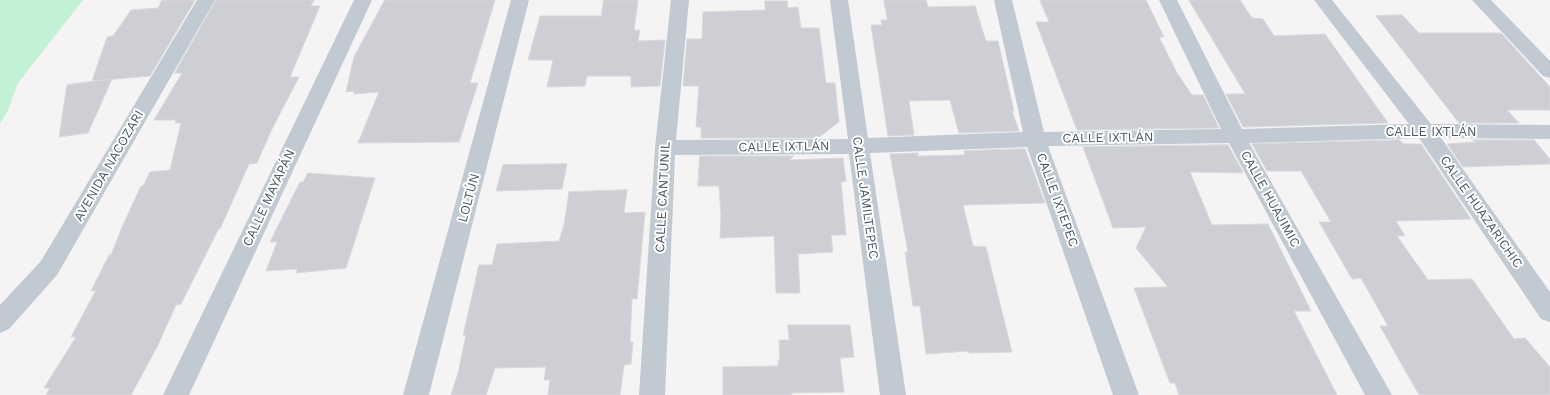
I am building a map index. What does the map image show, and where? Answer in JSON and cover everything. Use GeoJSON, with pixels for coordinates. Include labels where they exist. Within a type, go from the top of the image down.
{"type":"FeatureCollection","features":[{"type":"Feature","properties":{"kind":"street","name":"AVENIDA NACOZARI"},"geometry":{"type":"LineString","coordinates":[[0,322],[49,268],[206,0]]}},
{"type":"Feature","properties":{"kind":"street","name":"CALLE MAYAPÁN"},"geometry":{"type":"LineString","coordinates":[[176,395],[363,0]]}},
{"type":"Feature","properties":{"kind":"street","name":"LOLTÚN"},"geometry":{"type":"LineString","coordinates":[[416,395],[520,0]]}},
{"type":"Feature","properties":{"kind":"street","name":"CALLE CANTUNIL"},"geometry":{"type":"LineString","coordinates":[[652,395],[665,148],[680,0]]}},
{"type":"Feature","properties":{"kind":"street","name":"CALLE JAMILTEPEC"},"geometry":{"type":"LineString","coordinates":[[839,0],[893,395]]}},
{"type":"Feature","properties":{"kind":"street","name":"CALLE IXTEPEC"},"geometry":{"type":"LineString","coordinates":[[1002,0],[1035,139],[1126,395]]}},
{"type":"Feature","properties":{"kind":"street","name":"CALLE HUAJIMIC"},"geometry":{"type":"LineString","coordinates":[[1168,0],[1235,136],[1379,395]]}},
{"type":"Feature","properties":{"kind":"street","name":"CALLE HUAZARICHIC"},"geometry":{"type":"LineString","coordinates":[[1323,0],[1425,131],[1550,312]]}},
{"type":"Feature","properties":{"kind":"street"},"geometry":{"type":"LineString","coordinates":[[1481,0],[1550,72]]}},
{"type":"Feature","properties":{"kind":"street","name":"CALLE IXTLÁN"},"geometry":{"type":"LineString","coordinates":[[665,148],[858,146],[1035,139],[1425,131],[1550,132]]}},
{"type":"Feature","properties":{"kind":"green space"},"geometry":{"type":"Polygon","coordinates":[[[0,0],[83,0],[18,83],[8,110],[0,124],[0,0]]]}},
{"type":"Feature","properties":{"kind":"building"},"geometry":{"type":"Polygon","coordinates":[[[162,0],[195,0],[150,76],[92,81],[107,37],[113,36],[131,10],[158,8],[162,0]]]}},
{"type":"Feature","properties":{"kind":"building"},"geometry":{"type":"Polygon","coordinates":[[[216,0],[314,0],[311,6],[320,6],[290,77],[299,77],[271,131],[257,163],[249,164],[220,229],[219,228],[181,304],[176,305],[157,347],[131,395],[46,395],[50,388],[44,388],[76,337],[71,337],[96,290],[91,291],[109,255],[111,255],[141,186],[143,186],[150,172],[170,170],[181,123],[175,123],[176,120],[154,120],[182,73],[175,73],[216,0]]]}},
{"type":"Feature","properties":{"kind":"building"},"geometry":{"type":"Polygon","coordinates":[[[385,0],[495,0],[470,83],[478,83],[459,142],[358,143],[379,92],[354,94],[354,91],[346,92],[354,57],[385,0]]]}},
{"type":"Feature","properties":{"kind":"building"},"geometry":{"type":"Polygon","coordinates":[[[604,0],[638,0],[634,30],[640,30],[638,41],[665,40],[660,86],[631,87],[631,76],[587,76],[585,86],[547,87],[553,60],[528,60],[540,16],[601,16],[604,0]]]}},
{"type":"Feature","properties":{"kind":"building"},"geometry":{"type":"Polygon","coordinates":[[[884,0],[926,0],[928,7],[975,6],[986,41],[998,41],[1014,111],[1012,111],[1019,131],[959,133],[950,100],[909,101],[914,135],[888,136],[871,25],[882,25],[881,20],[887,20],[884,0]]]}},
{"type":"Feature","properties":{"kind":"building"},"geometry":{"type":"Polygon","coordinates":[[[1040,0],[1146,0],[1164,37],[1159,37],[1177,73],[1192,95],[1203,95],[1219,128],[1077,130],[1036,22],[1049,22],[1040,0]]]}},
{"type":"Feature","properties":{"kind":"building"},"geometry":{"type":"Polygon","coordinates":[[[1189,0],[1240,0],[1252,18],[1263,19],[1274,36],[1325,34],[1388,123],[1243,127],[1226,94],[1245,94],[1189,0]]]}},
{"type":"Feature","properties":{"kind":"building"},"geometry":{"type":"Polygon","coordinates":[[[765,1],[787,1],[788,8],[798,7],[801,28],[819,28],[826,83],[835,83],[839,122],[818,138],[701,138],[701,127],[696,127],[699,86],[683,86],[687,39],[702,39],[703,12],[765,10],[765,1]]]}},
{"type":"Feature","properties":{"kind":"building"},"geometry":{"type":"Polygon","coordinates":[[[1402,15],[1419,33],[1501,33],[1550,87],[1550,110],[1507,110],[1519,123],[1459,123],[1376,16],[1402,15]]]}},
{"type":"Feature","properties":{"kind":"building"},"geometry":{"type":"Polygon","coordinates":[[[112,79],[88,133],[59,137],[67,85],[112,79]]]}},
{"type":"Feature","properties":{"kind":"building"},"geometry":{"type":"Polygon","coordinates":[[[1400,140],[1403,144],[1421,144],[1471,219],[1396,221],[1405,236],[1397,236],[1428,280],[1472,279],[1514,339],[1525,338],[1550,367],[1550,395],[1419,395],[1380,326],[1388,326],[1361,278],[1352,279],[1319,222],[1331,222],[1301,171],[1267,171],[1252,144],[1400,140]]]}},
{"type":"Feature","properties":{"kind":"building"},"geometry":{"type":"Polygon","coordinates":[[[1473,140],[1534,140],[1550,159],[1550,164],[1463,167],[1447,144],[1475,142],[1473,140]]]}},
{"type":"Feature","properties":{"kind":"building"},"geometry":{"type":"Polygon","coordinates":[[[1228,145],[1243,172],[1241,172],[1242,173],[1190,172],[1212,225],[1268,224],[1311,311],[1294,311],[1337,395],[1179,395],[1175,383],[1170,383],[1134,288],[1168,287],[1136,248],[1146,227],[1113,228],[1083,147],[1228,145]]]}},
{"type":"Feature","properties":{"kind":"building"},"geometry":{"type":"Polygon","coordinates":[[[1025,149],[1045,203],[963,205],[973,246],[986,247],[1012,352],[969,353],[969,351],[926,354],[920,306],[913,306],[905,252],[908,252],[890,154],[918,153],[918,156],[965,155],[964,151],[1025,149]]]}},
{"type":"Feature","properties":{"kind":"building"},"geometry":{"type":"Polygon","coordinates":[[[700,156],[794,156],[789,160],[843,158],[846,181],[841,182],[846,235],[831,235],[833,252],[798,254],[800,293],[776,293],[774,236],[720,238],[721,216],[719,186],[698,186],[700,156]]]}},
{"type":"Feature","properties":{"kind":"building"},"geometry":{"type":"Polygon","coordinates":[[[567,164],[562,189],[496,191],[503,165],[567,164]]]}},
{"type":"Feature","properties":{"kind":"building"},"geometry":{"type":"Polygon","coordinates":[[[308,173],[375,178],[346,268],[296,273],[298,269],[266,271],[277,242],[270,242],[300,182],[303,182],[308,173]]]}},
{"type":"Feature","properties":{"kind":"building"},"geometry":{"type":"Polygon","coordinates":[[[627,190],[624,213],[645,212],[637,299],[632,299],[630,342],[633,342],[631,364],[624,365],[620,395],[548,395],[550,380],[544,380],[546,367],[495,368],[486,395],[451,395],[458,373],[466,335],[463,336],[479,265],[492,265],[497,244],[559,241],[564,225],[569,192],[627,190]]]}},
{"type":"Feature","properties":{"kind":"building"},"geometry":{"type":"Polygon","coordinates":[[[788,325],[850,325],[854,357],[840,358],[844,392],[791,393],[792,395],[723,395],[723,367],[778,366],[778,360],[780,360],[779,340],[789,340],[788,325]]]}}]}
